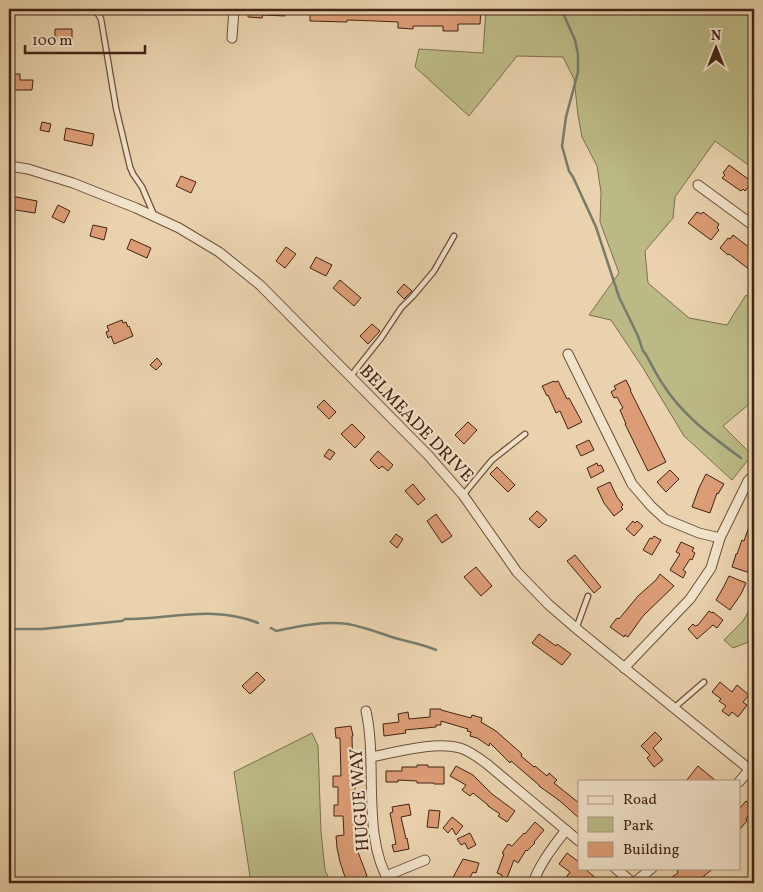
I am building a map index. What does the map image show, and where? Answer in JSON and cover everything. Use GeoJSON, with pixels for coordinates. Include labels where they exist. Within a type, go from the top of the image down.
{"type":"FeatureCollection","features":[{"type":"Feature","properties":{"kind":"street"},"geometry":{"type":"LineString","coordinates":[[232,38],[234,9]]}},
{"type":"Feature","properties":{"kind":"street","name":"BELMEADE DRIVE"},"geometry":{"type":"LineString","coordinates":[[9,166],[28,169],[73,182],[154,216],[219,252],[260,285],[428,454],[463,495],[517,572],[548,604],[576,629],[752,771]]}},
{"type":"Feature","properties":{"kind":"street"},"geometry":{"type":"LineString","coordinates":[[698,185],[754,226]]}},
{"type":"Feature","properties":{"kind":"street"},"geometry":{"type":"LineString","coordinates":[[568,354],[632,484],[665,519],[699,533],[720,538]]}},
{"type":"Feature","properties":{"kind":"street"},"geometry":{"type":"LineString","coordinates":[[624,668],[690,599],[710,568],[720,538],[748,481],[754,475]]}},
{"type":"Feature","properties":{"kind":"street","name":"HUGUE WAY"},"geometry":{"type":"LineString","coordinates":[[366,711],[370,732],[375,836],[380,862],[388,880]]}},
{"type":"Feature","properties":{"kind":"street"},"geometry":{"type":"LineString","coordinates":[[371,757],[436,746],[450,746],[462,749],[487,764],[578,840]]}},
{"type":"Feature","properties":{"kind":"street"},"geometry":{"type":"LineString","coordinates":[[740,781],[752,771]]}},
{"type":"Feature","properties":{"kind":"street"},"geometry":{"type":"LineString","coordinates":[[533,883],[543,861],[566,830]]}},
{"type":"Feature","properties":{"kind":"street"},"geometry":{"type":"LineString","coordinates":[[388,880],[425,860]]}},
{"type":"Feature","properties":{"kind":"street"},"geometry":{"type":"LineString","coordinates":[[618,870],[634,883],[650,870]]}},
{"type":"Feature","properties":{"kind":"lane"},"geometry":{"type":"LineString","coordinates":[[95,9],[101,19],[116,108],[130,167],[132,174],[142,187],[154,216]]}},
{"type":"Feature","properties":{"kind":"lane"},"geometry":{"type":"LineString","coordinates":[[350,377],[381,338],[401,308],[434,271],[454,236]]}},
{"type":"Feature","properties":{"kind":"lane"},"geometry":{"type":"LineString","coordinates":[[463,495],[492,460],[524,434]]}},
{"type":"Feature","properties":{"kind":"lane"},"geometry":{"type":"LineString","coordinates":[[576,629],[588,596]]}},
{"type":"Feature","properties":{"kind":"lane"},"geometry":{"type":"LineString","coordinates":[[674,708],[704,682]]}},
{"type":"Feature","properties":{"kind":"green space"},"geometry":{"type":"Polygon","coordinates":[[[486,9],[754,9],[754,169],[715,141],[675,197],[673,218],[645,251],[648,283],[689,318],[727,325],[746,295],[754,300],[754,400],[723,426],[752,455],[732,480],[684,436],[643,368],[611,320],[589,315],[619,273],[600,222],[601,192],[597,166],[582,137],[574,79],[563,57],[517,56],[469,116],[415,67],[419,49],[483,53],[486,9]]]}},
{"type":"Feature","properties":{"kind":"green space"},"geometry":{"type":"Polygon","coordinates":[[[754,602],[754,640],[733,648],[724,640],[743,621],[754,602]]]}},
{"type":"Feature","properties":{"kind":"green space"},"geometry":{"type":"Polygon","coordinates":[[[312,733],[318,746],[321,832],[325,870],[331,883],[251,883],[234,772],[312,733]]]}},
{"type":"Feature","properties":{"kind":"building"},"geometry":{"type":"Polygon","coordinates":[[[248,9],[285,9],[285,16],[263,15],[262,18],[248,17],[248,9]]]}},
{"type":"Feature","properties":{"kind":"building"},"geometry":{"type":"Polygon","coordinates":[[[310,9],[481,9],[480,24],[458,24],[458,31],[443,31],[443,26],[413,26],[413,29],[398,28],[398,22],[310,21],[310,9]]]}},
{"type":"Feature","properties":{"kind":"building"},"geometry":{"type":"Polygon","coordinates":[[[55,29],[72,29],[72,44],[66,44],[66,40],[55,40],[55,29]]]}},
{"type":"Feature","properties":{"kind":"building"},"geometry":{"type":"Polygon","coordinates":[[[9,74],[20,74],[20,80],[33,80],[32,90],[9,90],[9,74]]]}},
{"type":"Feature","properties":{"kind":"building"},"geometry":{"type":"Polygon","coordinates":[[[42,122],[51,124],[49,132],[40,130],[42,122]]]}},
{"type":"Feature","properties":{"kind":"building"},"geometry":{"type":"Polygon","coordinates":[[[66,128],[94,134],[92,146],[64,140],[66,128]]]}},
{"type":"Feature","properties":{"kind":"building"},"geometry":{"type":"Polygon","coordinates":[[[729,165],[752,182],[745,191],[743,189],[741,191],[722,178],[729,165]]]}},
{"type":"Feature","properties":{"kind":"building"},"geometry":{"type":"Polygon","coordinates":[[[181,176],[196,182],[191,193],[176,186],[181,176]]]}},
{"type":"Feature","properties":{"kind":"building"},"geometry":{"type":"Polygon","coordinates":[[[11,196],[37,201],[35,213],[9,209],[11,196]]]}},
{"type":"Feature","properties":{"kind":"building"},"geometry":{"type":"Polygon","coordinates":[[[58,205],[70,211],[64,223],[52,217],[58,205]]]}},
{"type":"Feature","properties":{"kind":"building"},"geometry":{"type":"Polygon","coordinates":[[[697,212],[701,214],[703,212],[719,224],[717,228],[719,230],[711,240],[688,223],[697,212]]]}},
{"type":"Feature","properties":{"kind":"building"},"geometry":{"type":"Polygon","coordinates":[[[93,225],[107,228],[104,240],[90,236],[93,225]]]}},
{"type":"Feature","properties":{"kind":"building"},"geometry":{"type":"Polygon","coordinates":[[[733,235],[754,251],[754,273],[720,248],[733,235]]]}},
{"type":"Feature","properties":{"kind":"building"},"geometry":{"type":"Polygon","coordinates":[[[131,239],[151,248],[147,258],[127,249],[131,239]]]}},
{"type":"Feature","properties":{"kind":"building"},"geometry":{"type":"Polygon","coordinates":[[[286,247],[296,254],[285,268],[276,261],[286,247]]]}},
{"type":"Feature","properties":{"kind":"building"},"geometry":{"type":"Polygon","coordinates":[[[316,257],[332,265],[326,276],[310,268],[316,257]]]}},
{"type":"Feature","properties":{"kind":"building"},"geometry":{"type":"Polygon","coordinates":[[[340,280],[361,298],[354,306],[333,288],[340,280]]]}},
{"type":"Feature","properties":{"kind":"building"},"geometry":{"type":"Polygon","coordinates":[[[404,284],[412,291],[404,299],[397,292],[404,284]]]}},
{"type":"Feature","properties":{"kind":"building"},"geometry":{"type":"Polygon","coordinates":[[[122,320],[123,323],[126,322],[129,326],[133,336],[114,344],[111,336],[108,338],[106,332],[109,331],[107,326],[122,320]]]}},
{"type":"Feature","properties":{"kind":"building"},"geometry":{"type":"Polygon","coordinates":[[[372,324],[380,331],[368,344],[360,336],[372,324]]]}},
{"type":"Feature","properties":{"kind":"building"},"geometry":{"type":"Polygon","coordinates":[[[157,358],[162,364],[156,370],[150,365],[157,358]]]}},
{"type":"Feature","properties":{"kind":"building"},"geometry":{"type":"Polygon","coordinates":[[[626,380],[666,462],[648,471],[625,424],[620,410],[623,408],[617,397],[614,398],[611,392],[616,389],[614,386],[626,380]]]}},
{"type":"Feature","properties":{"kind":"building"},"geometry":{"type":"Polygon","coordinates":[[[558,381],[582,422],[568,429],[560,411],[556,413],[542,386],[558,381]]]}},
{"type":"Feature","properties":{"kind":"building"},"geometry":{"type":"Polygon","coordinates":[[[324,400],[336,412],[329,419],[317,407],[324,400]]]}},
{"type":"Feature","properties":{"kind":"building"},"geometry":{"type":"Polygon","coordinates":[[[468,422],[477,430],[464,444],[455,435],[468,422]]]}},
{"type":"Feature","properties":{"kind":"building"},"geometry":{"type":"Polygon","coordinates":[[[352,424],[365,437],[355,448],[341,434],[352,424]]]}},
{"type":"Feature","properties":{"kind":"building"},"geometry":{"type":"Polygon","coordinates":[[[589,440],[594,450],[581,456],[576,446],[589,440]]]}},
{"type":"Feature","properties":{"kind":"building"},"geometry":{"type":"Polygon","coordinates":[[[329,449],[335,453],[330,460],[324,456],[329,449]]]}},
{"type":"Feature","properties":{"kind":"building"},"geometry":{"type":"Polygon","coordinates":[[[378,451],[393,465],[388,471],[382,466],[379,469],[370,460],[378,451]]]}},
{"type":"Feature","properties":{"kind":"building"},"geometry":{"type":"Polygon","coordinates":[[[597,463],[598,466],[601,465],[604,471],[591,478],[587,468],[597,463]]]}},
{"type":"Feature","properties":{"kind":"building"},"geometry":{"type":"Polygon","coordinates":[[[497,467],[515,485],[508,492],[490,474],[497,467]]]}},
{"type":"Feature","properties":{"kind":"building"},"geometry":{"type":"Polygon","coordinates":[[[670,470],[679,479],[666,492],[657,482],[670,470]]]}},
{"type":"Feature","properties":{"kind":"building"},"geometry":{"type":"Polygon","coordinates":[[[706,474],[724,484],[717,493],[710,513],[692,507],[706,474]]]}},
{"type":"Feature","properties":{"kind":"building"},"geometry":{"type":"Polygon","coordinates":[[[610,482],[623,505],[621,507],[623,509],[614,516],[604,503],[597,488],[610,482]]]}},
{"type":"Feature","properties":{"kind":"building"},"geometry":{"type":"Polygon","coordinates":[[[413,484],[425,499],[418,505],[405,491],[413,484]]]}},
{"type":"Feature","properties":{"kind":"building"},"geometry":{"type":"Polygon","coordinates":[[[537,511],[547,520],[539,528],[529,519],[537,511]]]}},
{"type":"Feature","properties":{"kind":"building"},"geometry":{"type":"Polygon","coordinates":[[[436,514],[452,536],[442,543],[427,521],[436,514]]]}},
{"type":"Feature","properties":{"kind":"building"},"geometry":{"type":"Polygon","coordinates":[[[753,515],[754,560],[750,573],[732,567],[753,515]]]}},
{"type":"Feature","properties":{"kind":"building"},"geometry":{"type":"Polygon","coordinates":[[[633,521],[635,523],[637,521],[643,526],[634,536],[626,529],[633,521]]]}},
{"type":"Feature","properties":{"kind":"building"},"geometry":{"type":"Polygon","coordinates":[[[396,534],[403,539],[397,548],[390,542],[396,534]]]}},
{"type":"Feature","properties":{"kind":"building"},"geometry":{"type":"Polygon","coordinates":[[[654,536],[661,540],[652,555],[643,550],[650,538],[652,539],[654,536]]]}},
{"type":"Feature","properties":{"kind":"building"},"geometry":{"type":"Polygon","coordinates":[[[681,542],[694,548],[692,551],[695,553],[692,560],[690,559],[683,570],[686,572],[683,578],[670,570],[680,554],[676,552],[681,542]]]}},
{"type":"Feature","properties":{"kind":"building"},"geometry":{"type":"Polygon","coordinates":[[[575,555],[601,587],[594,593],[567,561],[575,555]]]}},
{"type":"Feature","properties":{"kind":"building"},"geometry":{"type":"Polygon","coordinates":[[[476,567],[492,586],[481,596],[464,577],[476,567]]]}},
{"type":"Feature","properties":{"kind":"building"},"geometry":{"type":"Polygon","coordinates":[[[660,574],[674,586],[643,616],[628,637],[625,635],[624,637],[610,627],[638,596],[656,580],[660,574]]]}},
{"type":"Feature","properties":{"kind":"building"},"geometry":{"type":"Polygon","coordinates":[[[729,576],[746,583],[730,610],[716,600],[729,576]]]}},
{"type":"Feature","properties":{"kind":"building"},"geometry":{"type":"Polygon","coordinates":[[[709,611],[723,620],[717,628],[713,625],[697,639],[688,629],[693,624],[695,626],[698,625],[709,611]]]}},
{"type":"Feature","properties":{"kind":"building"},"geometry":{"type":"Polygon","coordinates":[[[539,634],[571,654],[562,665],[532,643],[539,634]]]}},
{"type":"Feature","properties":{"kind":"building"},"geometry":{"type":"Polygon","coordinates":[[[257,672],[265,680],[250,694],[242,686],[257,672]]]}},
{"type":"Feature","properties":{"kind":"building"},"geometry":{"type":"Polygon","coordinates":[[[720,682],[732,692],[737,685],[749,695],[743,702],[747,705],[738,717],[732,712],[729,716],[722,711],[726,706],[712,692],[720,682]]]}},
{"type":"Feature","properties":{"kind":"building"},"geometry":{"type":"Polygon","coordinates":[[[430,709],[441,709],[471,718],[472,715],[482,718],[481,722],[496,731],[534,767],[547,776],[549,773],[557,780],[554,783],[578,802],[578,817],[511,761],[510,763],[490,743],[489,746],[470,736],[471,732],[467,731],[468,729],[441,721],[441,725],[436,725],[436,727],[405,730],[406,733],[384,736],[383,724],[399,722],[398,714],[408,712],[409,719],[430,717],[430,709]]]}},
{"type":"Feature","properties":{"kind":"building"},"geometry":{"type":"Polygon","coordinates":[[[351,726],[353,736],[353,780],[355,780],[355,834],[357,834],[358,852],[368,883],[347,883],[337,848],[336,836],[344,835],[343,816],[334,816],[334,805],[338,805],[338,787],[333,787],[333,776],[341,776],[340,738],[336,738],[335,728],[351,726]]]}},
{"type":"Feature","properties":{"kind":"building"},"geometry":{"type":"Polygon","coordinates":[[[655,732],[662,739],[653,748],[663,760],[654,767],[647,758],[650,755],[641,746],[655,732]]]}},
{"type":"Feature","properties":{"kind":"building"},"geometry":{"type":"Polygon","coordinates":[[[417,765],[444,767],[444,784],[398,780],[398,782],[386,782],[386,771],[402,771],[402,767],[417,767],[417,765]]]}},
{"type":"Feature","properties":{"kind":"building"},"geometry":{"type":"Polygon","coordinates":[[[456,766],[473,775],[492,794],[515,811],[507,822],[498,816],[500,814],[473,793],[470,796],[462,790],[466,785],[450,776],[456,766]]]}},
{"type":"Feature","properties":{"kind":"building"},"geometry":{"type":"Polygon","coordinates":[[[698,766],[715,780],[687,780],[698,766]]]}},
{"type":"Feature","properties":{"kind":"building"},"geometry":{"type":"Polygon","coordinates":[[[746,801],[754,808],[740,829],[740,808],[746,801]]]}},
{"type":"Feature","properties":{"kind":"building"},"geometry":{"type":"Polygon","coordinates":[[[409,804],[411,815],[401,817],[409,849],[394,852],[392,845],[396,844],[390,813],[393,812],[392,807],[409,804]]]}},
{"type":"Feature","properties":{"kind":"building"},"geometry":{"type":"Polygon","coordinates":[[[429,810],[440,811],[438,828],[427,827],[429,810]]]}},
{"type":"Feature","properties":{"kind":"building"},"geometry":{"type":"Polygon","coordinates":[[[452,817],[463,826],[456,835],[452,828],[448,833],[443,828],[452,817]]]}},
{"type":"Feature","properties":{"kind":"building"},"geometry":{"type":"Polygon","coordinates":[[[535,822],[544,830],[535,843],[526,850],[518,863],[514,860],[505,883],[501,883],[502,875],[497,873],[504,854],[502,853],[508,844],[512,846],[535,822]]]}},
{"type":"Feature","properties":{"kind":"building"},"geometry":{"type":"Polygon","coordinates":[[[470,833],[476,845],[468,849],[465,843],[461,845],[457,839],[470,833]]]}},
{"type":"Feature","properties":{"kind":"building"},"geometry":{"type":"Polygon","coordinates":[[[567,853],[578,861],[578,870],[586,870],[598,880],[595,883],[571,883],[565,879],[570,872],[559,864],[567,853]]]}},
{"type":"Feature","properties":{"kind":"building"},"geometry":{"type":"Polygon","coordinates":[[[463,859],[479,863],[476,873],[473,872],[467,883],[450,883],[463,859]]]}},
{"type":"Feature","properties":{"kind":"building"},"geometry":{"type":"Polygon","coordinates":[[[711,870],[695,883],[663,883],[678,873],[677,871],[711,870]]]}},
{"type":"Feature","properties":{"kind":"waterway"},"geometry":{"type":"LineString","coordinates":[[556,9],[561,14],[577,14],[595,9]]}},
{"type":"Feature","properties":{"kind":"waterway"},"geometry":{"type":"LineString","coordinates":[[563,13],[575,40],[578,54],[578,72],[566,117],[562,146],[569,171],[596,227],[619,297],[638,336],[643,351],[670,395],[698,424],[741,458]]}},
{"type":"Feature","properties":{"kind":"waterway"},"geometry":{"type":"LineString","coordinates":[[9,629],[42,629],[122,621],[125,619],[192,614],[226,615],[258,623]]}},
{"type":"Feature","properties":{"kind":"waterway"},"geometry":{"type":"LineString","coordinates":[[271,628],[276,631],[320,624],[348,624],[436,650]]}}]}
